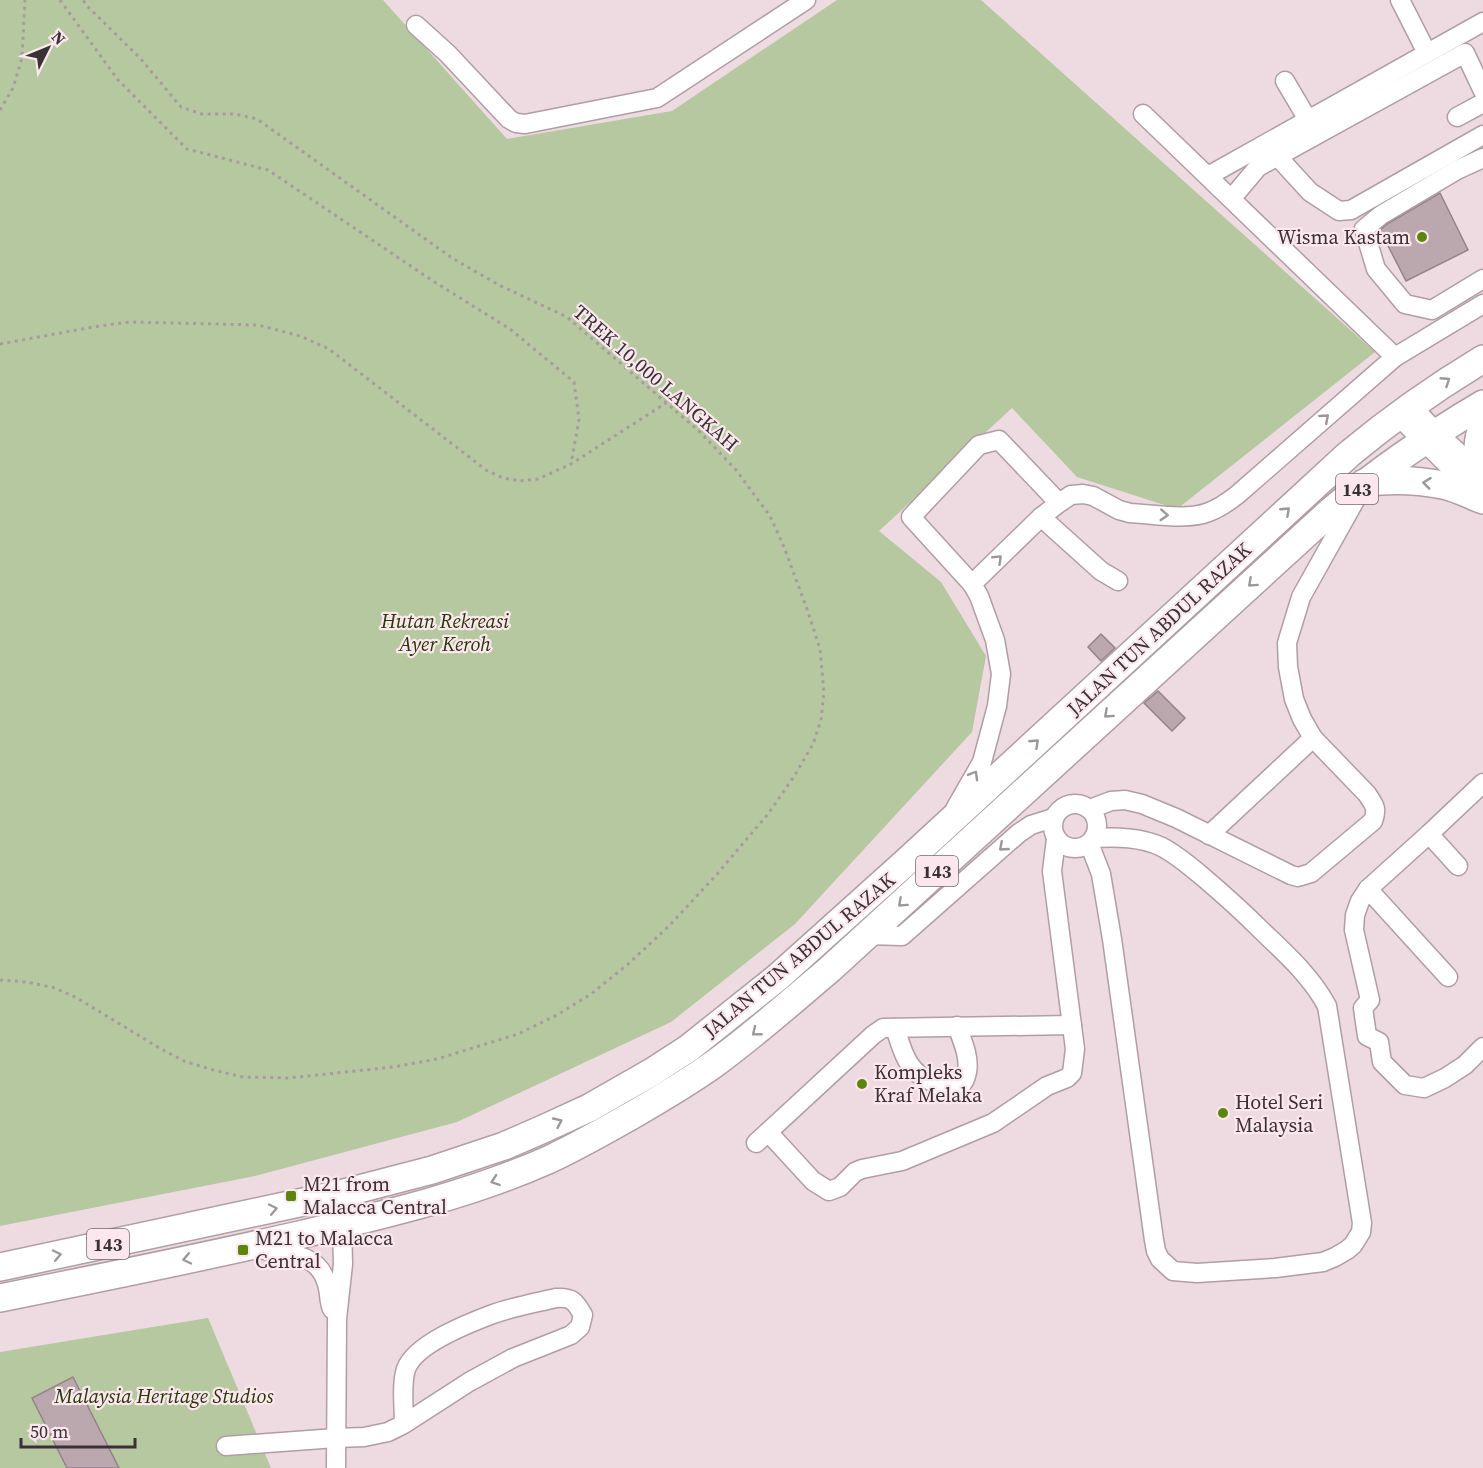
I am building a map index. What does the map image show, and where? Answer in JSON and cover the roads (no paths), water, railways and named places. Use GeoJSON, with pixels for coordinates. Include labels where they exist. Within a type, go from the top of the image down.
{"type":"FeatureCollection","features":[{"type":"Feature","properties":{"kind":"highway","name":"JALAN TUN ABDUL RAZAK"},"geometry":{"type":"LineString","coordinates":[[0,1267],[336,1195],[432,1170],[504,1146],[589,1108],[652,1072],[689,1048],[778,977],[946,826],[1329,472],[1404,410],[1483,359]]}},
{"type":"Feature","properties":{"kind":"highway","name":"JALAN TUN ABDUL RAZAK"},"geometry":{"type":"LineString","coordinates":[[0,1298],[342,1225],[458,1194],[549,1159],[621,1122],[672,1092],[763,1026],[867,935],[1364,483],[1430,437],[1483,404]]}},
{"type":"Feature","properties":{"kind":"highway"},"geometry":{"type":"LineString","coordinates":[[1364,483],[1402,481],[1425,482],[1456,489],[1483,487],[1477,456],[1483,425]]}},
{"type":"Feature","properties":{"kind":"street"},"geometry":{"type":"LineString","coordinates":[[416,26],[448,54],[509,119],[525,124],[657,98],[806,0]]}},
{"type":"Feature","properties":{"kind":"street"},"geometry":{"type":"LineString","coordinates":[[1400,0],[1427,53]]}},
{"type":"Feature","properties":{"kind":"street"},"geometry":{"type":"LineString","coordinates":[[1208,176],[1483,22]]}},
{"type":"Feature","properties":{"kind":"street"},"geometry":{"type":"LineString","coordinates":[[1232,198],[1258,167],[1464,53],[1483,91]]}},
{"type":"Feature","properties":{"kind":"street"},"geometry":{"type":"LineString","coordinates":[[1285,81],[1308,120]]}},
{"type":"Feature","properties":{"kind":"street"},"geometry":{"type":"LineString","coordinates":[[1457,117],[1483,103]]}},
{"type":"Feature","properties":{"kind":"street"},"geometry":{"type":"LineString","coordinates":[[1143,114],[1395,357]]}},
{"type":"Feature","properties":{"kind":"street"},"geometry":{"type":"LineString","coordinates":[[1278,157],[1310,192],[1339,211],[1351,210],[1483,135]]}},
{"type":"Feature","properties":{"kind":"street"},"geometry":{"type":"LineString","coordinates":[[1483,158],[1457,170],[1380,215],[1364,229],[1376,269],[1405,304],[1432,310],[1483,279]]}},
{"type":"Feature","properties":{"kind":"street"},"geometry":{"type":"LineString","coordinates":[[972,584],[1041,517],[1071,495],[1093,496],[1119,510],[1130,513],[1197,516],[1222,506],[1395,357],[1483,304]]}},
{"type":"Feature","properties":{"kind":"street"},"geometry":{"type":"LineString","coordinates":[[1404,410],[1483,487]]}},
{"type":"Feature","properties":{"kind":"street"},"geometry":{"type":"LineString","coordinates":[[1430,437],[1483,487]]}},
{"type":"Feature","properties":{"kind":"street"},"geometry":{"type":"LineString","coordinates":[[946,826],[982,762],[997,706],[1001,674],[995,640],[979,596],[972,584],[911,517],[979,446],[999,440],[1059,503]]}},
{"type":"Feature","properties":{"kind":"street"},"geometry":{"type":"LineString","coordinates":[[1090,809],[1111,801],[1125,800],[1142,804],[1298,877],[1311,873],[1373,821],[1376,813],[1374,804],[1313,738],[1302,719],[1294,699],[1288,668],[1287,643],[1302,597],[1364,483]]}},
{"type":"Feature","properties":{"kind":"street"},"geometry":{"type":"LineString","coordinates":[[1041,517],[1101,571],[1118,581]]}},
{"type":"Feature","properties":{"kind":"street"},"geometry":{"type":"LineString","coordinates":[[1209,835],[1313,738]]}},
{"type":"Feature","properties":{"kind":"street"},"geometry":{"type":"LineString","coordinates":[[1482,787],[1368,889],[1355,915],[1354,930],[1370,1000],[1363,1008],[1367,1036],[1379,1042],[1382,1062],[1405,1086],[1424,1088],[1445,1078],[1465,1065],[1483,1047]]}},
{"type":"Feature","properties":{"kind":"street"},"geometry":{"type":"LineString","coordinates":[[1069,803],[1084,805],[1095,815],[1097,831],[1091,841],[1083,847],[1068,847],[1056,839],[1053,832],[1053,818],[1062,806],[1069,803]]}},
{"type":"Feature","properties":{"kind":"street"},"geometry":{"type":"LineString","coordinates":[[867,935],[902,936],[1019,833],[1031,825],[1053,818]]}},
{"type":"Feature","properties":{"kind":"street"},"geometry":{"type":"LineString","coordinates":[[1430,834],[1458,866]]}},
{"type":"Feature","properties":{"kind":"street"},"geometry":{"type":"LineString","coordinates":[[1120,837],[1144,841],[1161,847],[1182,859],[1231,900],[1293,961],[1320,993],[1327,1006],[1362,1222],[1361,1232],[1347,1250],[1323,1262],[1275,1268],[1197,1273],[1173,1271],[1160,1259],[1154,1240],[1112,939],[1101,874],[1091,841],[1120,837]]}},
{"type":"Feature","properties":{"kind":"street"},"geometry":{"type":"LineString","coordinates":[[1056,839],[1052,871],[1072,1025],[1075,1049],[1072,1073],[1067,1078],[1047,1086],[993,1123],[902,1161],[862,1169],[855,1172],[840,1187],[829,1191],[813,1182],[762,1138],[883,1028],[1072,1025]]}},
{"type":"Feature","properties":{"kind":"street"},"geometry":{"type":"LineString","coordinates":[[1368,889],[1448,977]]}},
{"type":"Feature","properties":{"kind":"street"},"geometry":{"type":"LineString","coordinates":[[895,1028],[904,1054],[915,1071],[946,1090],[955,1089],[961,1085],[967,1072],[967,1059],[957,1026]]}},
{"type":"Feature","properties":{"kind":"street"},"geometry":{"type":"LineString","coordinates":[[336,1195],[342,1225],[344,1263],[337,1319],[336,1468]]}},
{"type":"Feature","properties":{"kind":"street"},"geometry":{"type":"LineString","coordinates":[[245,1247],[308,1258],[315,1263],[326,1280],[330,1305],[337,1319]]}},
{"type":"Feature","properties":{"kind":"street"},"geometry":{"type":"LineString","coordinates":[[226,1446],[364,1437],[388,1432],[404,1424],[469,1382],[513,1358],[571,1335],[580,1327],[583,1315],[576,1303],[566,1297],[555,1298],[495,1314],[443,1336],[424,1347],[413,1357],[406,1368],[404,1424]]}},
{"type":"Feature","properties":{"kind":"place","name":"Wisma Kastam"},"geometry":{"type":"Point","coordinates":[1422,237]}},
{"type":"Feature","properties":{"kind":"place","name":"Kompleks Kraf Melaka"},"geometry":{"type":"Point","coordinates":[862,1084]}},
{"type":"Feature","properties":{"kind":"place","name":"Hotel Seri Malaysia"},"geometry":{"type":"Point","coordinates":[1223,1113]}},
{"type":"Feature","properties":{"kind":"place","name":"M21 from Malacca Central"},"geometry":{"type":"Point","coordinates":[291,1196]}},
{"type":"Feature","properties":{"kind":"place","name":"M21 to Malacca Central"},"geometry":{"type":"Point","coordinates":[243,1250]}},
{"type":"Feature","properties":{"kind":"park label","name":"Hutan Rekreasi Ayer Keroh"},"geometry":{"type":"Point","coordinates":[445,632]}},
{"type":"Feature","properties":{"kind":"park label","name":"Malaysia Heritage Studios"},"geometry":{"type":"Point","coordinates":[164,1396]}}]}
